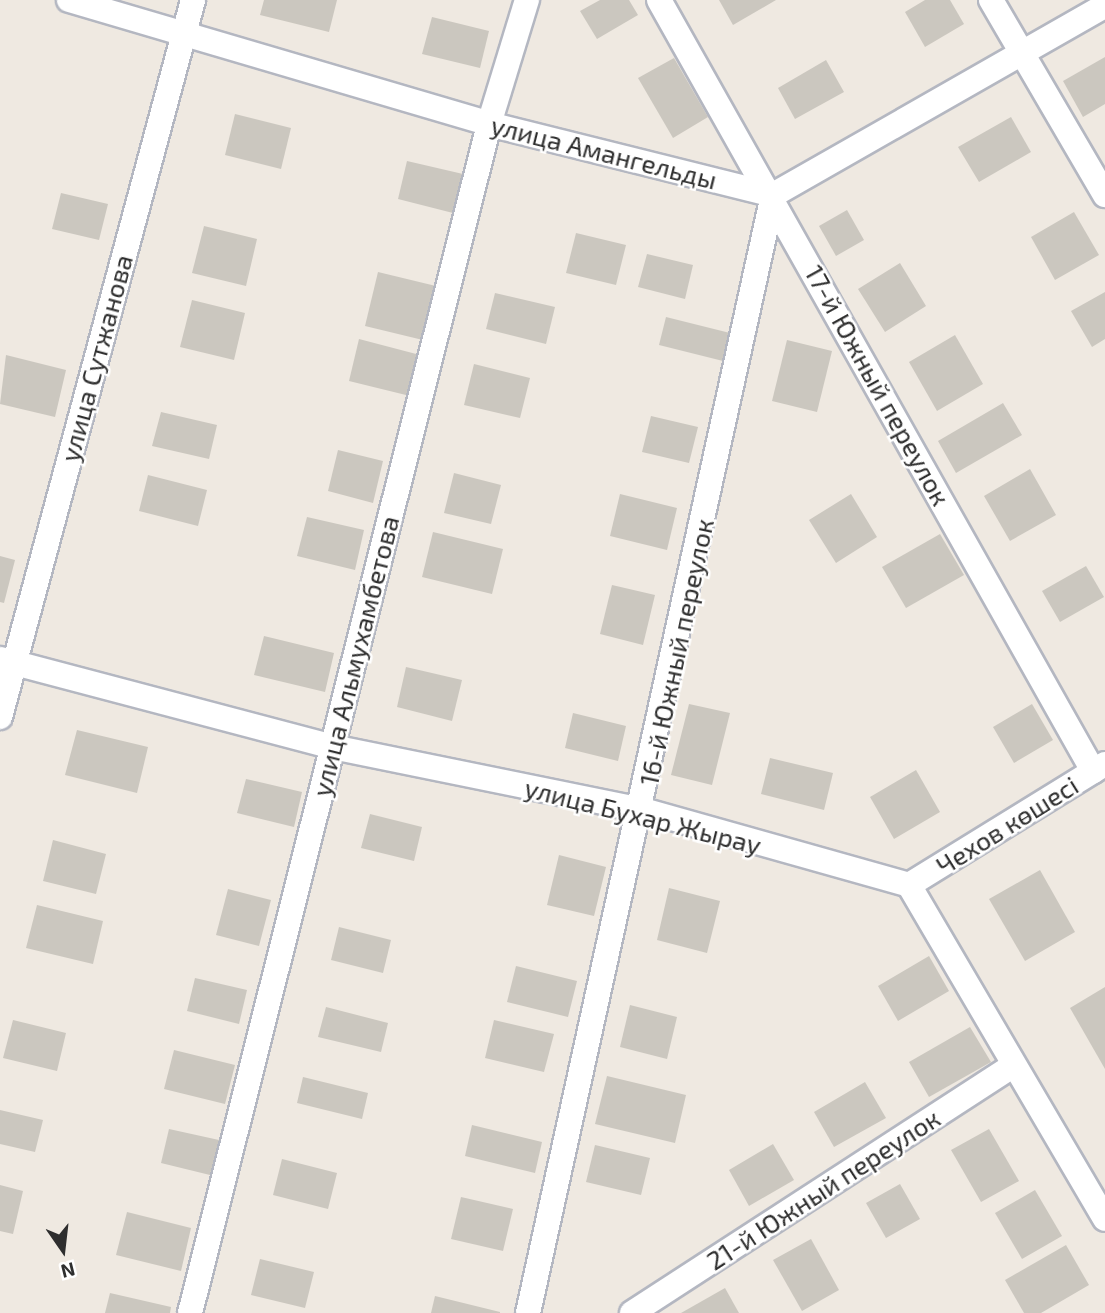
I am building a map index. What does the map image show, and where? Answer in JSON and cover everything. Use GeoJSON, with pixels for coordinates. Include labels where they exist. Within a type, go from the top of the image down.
{"type":"FeatureCollection","features":[{"type":"Feature","properties":{"kind":"street","name":"улица Амангельды"},"geometry":{"type":"LineString","coordinates":[[69,0],[186,30],[489,124],[773,195]]}},
{"type":"Feature","properties":{"kind":"street","name":"улица Сутжанова"},"geometry":{"type":"LineString","coordinates":[[0,717],[6,661],[193,0]]}},
{"type":"Feature","properties":{"kind":"street","name":"улица Альмухамбетова"},"geometry":{"type":"LineString","coordinates":[[190,1313],[489,124],[527,0]]}},
{"type":"Feature","properties":{"kind":"street","name":"17-й Южный переулок"},"geometry":{"type":"LineString","coordinates":[[659,0],[1099,768]]}},
{"type":"Feature","properties":{"kind":"street"},"geometry":{"type":"LineString","coordinates":[[991,0],[1105,195]]}},
{"type":"Feature","properties":{"kind":"street"},"geometry":{"type":"LineString","coordinates":[[773,195],[1105,6]]}},
{"type":"Feature","properties":{"kind":"street","name":"16-й Южный переулок"},"geometry":{"type":"LineString","coordinates":[[528,1313],[643,810],[773,195]]}},
{"type":"Feature","properties":{"kind":"street","name":"улица Бухар Жырау"},"geometry":{"type":"LineString","coordinates":[[6,661],[332,747],[643,810],[909,885]]}},
{"type":"Feature","properties":{"kind":"street","name":"Чехов көшесі"},"geometry":{"type":"LineString","coordinates":[[909,885],[1099,768]]}},
{"type":"Feature","properties":{"kind":"street"},"geometry":{"type":"LineString","coordinates":[[909,885],[1105,1219]]}},
{"type":"Feature","properties":{"kind":"street","name":"21-й Южный переулок"},"geometry":{"type":"LineString","coordinates":[[632,1313],[1013,1066]]}},
{"type":"Feature","properties":{"kind":"building"},"geometry":{"type":"Polygon","coordinates":[[[264,0],[337,0],[329,32],[260,15],[264,0]]]}},
{"type":"Feature","properties":{"kind":"building"},"geometry":{"type":"Polygon","coordinates":[[[600,0],[629,0],[638,15],[597,39],[580,11],[600,0]]]}},
{"type":"Feature","properties":{"kind":"building"},"geometry":{"type":"Polygon","coordinates":[[[719,0],[776,0],[733,25],[719,0]]]}},
{"type":"Feature","properties":{"kind":"building"},"geometry":{"type":"Polygon","coordinates":[[[925,0],[950,0],[964,24],[925,47],[905,12],[925,0]]]}},
{"type":"Feature","properties":{"kind":"building"},"geometry":{"type":"Polygon","coordinates":[[[432,17],[489,31],[480,68],[422,54],[432,17]]]}},
{"type":"Feature","properties":{"kind":"building"},"geometry":{"type":"Polygon","coordinates":[[[1105,57],[1105,104],[1083,117],[1063,81],[1105,57]]]}},
{"type":"Feature","properties":{"kind":"building"},"geometry":{"type":"Polygon","coordinates":[[[674,58],[708,117],[673,138],[638,78],[674,58]]]}},
{"type":"Feature","properties":{"kind":"building"},"geometry":{"type":"Polygon","coordinates":[[[826,60],[844,92],[795,119],[778,88],[826,60]]]}},
{"type":"Feature","properties":{"kind":"building"},"geometry":{"type":"Polygon","coordinates":[[[235,114],[291,128],[281,169],[225,155],[235,114]]]}},
{"type":"Feature","properties":{"kind":"building"},"geometry":{"type":"Polygon","coordinates":[[[1011,117],[1031,152],[979,182],[958,147],[1011,117]]]}},
{"type":"Feature","properties":{"kind":"building"},"geometry":{"type":"Polygon","coordinates":[[[407,161],[463,174],[453,213],[398,199],[407,161]]]}},
{"type":"Feature","properties":{"kind":"building"},"geometry":{"type":"Polygon","coordinates":[[[61,193],[108,204],[99,240],[52,229],[61,193]]]}},
{"type":"Feature","properties":{"kind":"building"},"geometry":{"type":"Polygon","coordinates":[[[847,210],[864,240],[836,256],[819,226],[847,210]]]}},
{"type":"Feature","properties":{"kind":"building"},"geometry":{"type":"Polygon","coordinates":[[[1074,212],[1099,255],[1055,280],[1031,237],[1074,212]]]}},
{"type":"Feature","properties":{"kind":"building"},"geometry":{"type":"Polygon","coordinates":[[[204,226],[257,239],[246,286],[192,273],[204,226]]]}},
{"type":"Feature","properties":{"kind":"building"},"geometry":{"type":"Polygon","coordinates":[[[576,233],[626,245],[616,285],[566,273],[576,233]]]}},
{"type":"Feature","properties":{"kind":"building"},"geometry":{"type":"Polygon","coordinates":[[[647,254],[693,265],[685,299],[638,287],[647,254]]]}},
{"type":"Feature","properties":{"kind":"building"},"geometry":{"type":"Polygon","coordinates":[[[900,263],[926,306],[885,332],[858,289],[900,263]]]}},
{"type":"Feature","properties":{"kind":"building"},"geometry":{"type":"Polygon","coordinates":[[[378,272],[440,287],[427,341],[365,326],[378,272]]]}},
{"type":"Feature","properties":{"kind":"building"},"geometry":{"type":"Polygon","coordinates":[[[1105,292],[1105,339],[1092,347],[1071,311],[1105,292]]]}},
{"type":"Feature","properties":{"kind":"building"},"geometry":{"type":"Polygon","coordinates":[[[495,293],[555,307],[546,344],[486,329],[495,293]]]}},
{"type":"Feature","properties":{"kind":"building"},"geometry":{"type":"Polygon","coordinates":[[[192,300],[245,313],[234,360],[180,347],[192,300]]]}},
{"type":"Feature","properties":{"kind":"building"},"geometry":{"type":"Polygon","coordinates":[[[666,317],[730,333],[723,361],[659,345],[666,317]]]}},
{"type":"Feature","properties":{"kind":"building"},"geometry":{"type":"Polygon","coordinates":[[[955,335],[983,384],[937,411],[909,362],[955,335]]]}},
{"type":"Feature","properties":{"kind":"building"},"geometry":{"type":"Polygon","coordinates":[[[359,339],[420,355],[410,396],[349,381],[359,339]]]}},
{"type":"Feature","properties":{"kind":"building"},"geometry":{"type":"Polygon","coordinates":[[[787,340],[832,351],[817,412],[772,401],[787,340]]]}},
{"type":"Feature","properties":{"kind":"building"},"geometry":{"type":"Polygon","coordinates":[[[6,355],[66,370],[55,417],[0,404],[6,355]]]}},
{"type":"Feature","properties":{"kind":"building"},"geometry":{"type":"Polygon","coordinates":[[[474,364],[530,378],[520,418],[464,405],[474,364]]]}},
{"type":"Feature","properties":{"kind":"building"},"geometry":{"type":"Polygon","coordinates":[[[1003,403],[1022,435],[956,473],[938,441],[1003,403]]]}},
{"type":"Feature","properties":{"kind":"building"},"geometry":{"type":"Polygon","coordinates":[[[161,412],[217,425],[209,459],[152,446],[161,412]]]}},
{"type":"Feature","properties":{"kind":"building"},"geometry":{"type":"Polygon","coordinates":[[[651,416],[698,427],[689,463],[642,452],[651,416]]]}},
{"type":"Feature","properties":{"kind":"building"},"geometry":{"type":"Polygon","coordinates":[[[338,450],[383,461],[373,503],[328,491],[338,450]]]}},
{"type":"Feature","properties":{"kind":"building"},"geometry":{"type":"Polygon","coordinates":[[[1030,469],[1056,515],[1010,541],[984,496],[1030,469]]]}},
{"type":"Feature","properties":{"kind":"building"},"geometry":{"type":"Polygon","coordinates":[[[454,473],[501,485],[491,524],[444,513],[454,473]]]}},
{"type":"Feature","properties":{"kind":"building"},"geometry":{"type":"Polygon","coordinates":[[[148,475],[207,490],[198,526],[139,511],[148,475]]]}},
{"type":"Feature","properties":{"kind":"building"},"geometry":{"type":"Polygon","coordinates":[[[620,494],[677,508],[667,550],[610,536],[620,494]]]}},
{"type":"Feature","properties":{"kind":"building"},"geometry":{"type":"Polygon","coordinates":[[[851,494],[877,537],[836,563],[809,520],[851,494]]]}},
{"type":"Feature","properties":{"kind":"building"},"geometry":{"type":"Polygon","coordinates":[[[307,517],[364,530],[355,570],[297,556],[307,517]]]}},
{"type":"Feature","properties":{"kind":"building"},"geometry":{"type":"Polygon","coordinates":[[[433,532],[503,549],[492,594],[422,577],[433,532]]]}},
{"type":"Feature","properties":{"kind":"building"},"geometry":{"type":"Polygon","coordinates":[[[940,534],[964,575],[906,608],[882,567],[940,534]]]}},
{"type":"Feature","properties":{"kind":"building"},"geometry":{"type":"Polygon","coordinates":[[[0,556],[15,560],[4,603],[0,602],[0,556]]]}},
{"type":"Feature","properties":{"kind":"building"},"geometry":{"type":"Polygon","coordinates":[[[1086,566],[1104,597],[1060,622],[1042,591],[1086,566]]]}},
{"type":"Feature","properties":{"kind":"building"},"geometry":{"type":"Polygon","coordinates":[[[612,585],[655,595],[643,645],[600,634],[612,585]]]}},
{"type":"Feature","properties":{"kind":"building"},"geometry":{"type":"Polygon","coordinates":[[[264,636],[334,653],[325,692],[254,675],[264,636]]]}},
{"type":"Feature","properties":{"kind":"building"},"geometry":{"type":"Polygon","coordinates":[[[406,667],[462,680],[452,721],[397,707],[406,667]]]}},
{"type":"Feature","properties":{"kind":"building"},"geometry":{"type":"Polygon","coordinates":[[[689,704],[730,713],[712,785],[671,775],[689,704]]]}},
{"type":"Feature","properties":{"kind":"building"},"geometry":{"type":"Polygon","coordinates":[[[1032,704],[1053,740],[1014,763],[993,727],[1032,704]]]}},
{"type":"Feature","properties":{"kind":"building"},"geometry":{"type":"Polygon","coordinates":[[[573,713],[626,726],[618,761],[565,748],[573,713]]]}},
{"type":"Feature","properties":{"kind":"building"},"geometry":{"type":"Polygon","coordinates":[[[77,730],[148,747],[137,793],[65,775],[77,730]]]}},
{"type":"Feature","properties":{"kind":"building"},"geometry":{"type":"Polygon","coordinates":[[[770,758],[833,773],[824,810],[761,794],[770,758]]]}},
{"type":"Feature","properties":{"kind":"building"},"geometry":{"type":"Polygon","coordinates":[[[916,770],[940,812],[894,839],[870,797],[916,770]]]}},
{"type":"Feature","properties":{"kind":"building"},"geometry":{"type":"Polygon","coordinates":[[[246,779],[302,792],[294,827],[237,813],[246,779]]]}},
{"type":"Feature","properties":{"kind":"building"},"geometry":{"type":"Polygon","coordinates":[[[370,814],[422,827],[414,861],[361,848],[370,814]]]}},
{"type":"Feature","properties":{"kind":"building"},"geometry":{"type":"Polygon","coordinates":[[[53,840],[106,854],[96,894],[43,881],[53,840]]]}},
{"type":"Feature","properties":{"kind":"building"},"geometry":{"type":"Polygon","coordinates":[[[559,855],[606,867],[594,916],[547,905],[559,855]]]}},
{"type":"Feature","properties":{"kind":"building"},"geometry":{"type":"Polygon","coordinates":[[[1040,870],[1075,932],[1025,961],[989,899],[1040,870]]]}},
{"type":"Feature","properties":{"kind":"building"},"geometry":{"type":"Polygon","coordinates":[[[669,888],[720,901],[707,953],[657,940],[669,888]]]}},
{"type":"Feature","properties":{"kind":"building"},"geometry":{"type":"Polygon","coordinates":[[[228,889],[271,900],[259,946],[216,935],[228,889]]]}},
{"type":"Feature","properties":{"kind":"building"},"geometry":{"type":"Polygon","coordinates":[[[37,905],[103,921],[93,964],[26,948],[37,905]]]}},
{"type":"Feature","properties":{"kind":"building"},"geometry":{"type":"Polygon","coordinates":[[[339,927],[391,940],[383,973],[331,960],[339,927]]]}},
{"type":"Feature","properties":{"kind":"building"},"geometry":{"type":"Polygon","coordinates":[[[929,956],[949,991],[898,1021],[878,986],[929,956]]]}},
{"type":"Feature","properties":{"kind":"building"},"geometry":{"type":"Polygon","coordinates":[[[516,966],[577,981],[568,1017],[507,1002],[516,966]]]}},
{"type":"Feature","properties":{"kind":"building"},"geometry":{"type":"Polygon","coordinates":[[[195,978],[247,990],[239,1024],[187,1011],[195,978]]]}},
{"type":"Feature","properties":{"kind":"building"},"geometry":{"type":"Polygon","coordinates":[[[1105,987],[1105,1069],[1070,1008],[1105,987]]]}},
{"type":"Feature","properties":{"kind":"building"},"geometry":{"type":"Polygon","coordinates":[[[630,1005],[677,1017],[667,1059],[620,1047],[630,1005]]]}},
{"type":"Feature","properties":{"kind":"building"},"geometry":{"type":"Polygon","coordinates":[[[326,1007],[388,1023],[381,1052],[318,1037],[326,1007]]]}},
{"type":"Feature","properties":{"kind":"building"},"geometry":{"type":"Polygon","coordinates":[[[13,1020],[66,1033],[57,1071],[3,1058],[13,1020]]]}},
{"type":"Feature","properties":{"kind":"building"},"geometry":{"type":"Polygon","coordinates":[[[494,1020],[554,1034],[544,1072],[485,1058],[494,1020]]]}},
{"type":"Feature","properties":{"kind":"building"},"geometry":{"type":"Polygon","coordinates":[[[970,1027],[991,1062],[929,1097],[909,1062],[970,1027]]]}},
{"type":"Feature","properties":{"kind":"building"},"geometry":{"type":"Polygon","coordinates":[[[174,1050],[235,1065],[225,1104],[164,1089],[174,1050]]]}},
{"type":"Feature","properties":{"kind":"building"},"geometry":{"type":"Polygon","coordinates":[[[607,1076],[686,1095],[675,1143],[595,1124],[607,1076]]]}},
{"type":"Feature","properties":{"kind":"building"},"geometry":{"type":"Polygon","coordinates":[[[303,1077],[368,1093],[362,1119],[297,1103],[303,1077]]]}},
{"type":"Feature","properties":{"kind":"building"},"geometry":{"type":"Polygon","coordinates":[[[865,1082],[886,1118],[834,1147],[814,1112],[865,1082]]]}},
{"type":"Feature","properties":{"kind":"building"},"geometry":{"type":"Polygon","coordinates":[[[0,1110],[43,1120],[35,1152],[0,1144],[0,1110]]]}},
{"type":"Feature","properties":{"kind":"building"},"geometry":{"type":"Polygon","coordinates":[[[472,1125],[542,1142],[535,1173],[465,1156],[472,1125]]]}},
{"type":"Feature","properties":{"kind":"building"},"geometry":{"type":"Polygon","coordinates":[[[169,1129],[219,1140],[210,1175],[161,1163],[169,1129]]]}},
{"type":"Feature","properties":{"kind":"building"},"geometry":{"type":"Polygon","coordinates":[[[989,1129],[1019,1181],[981,1202],[951,1150],[989,1129]]]}},
{"type":"Feature","properties":{"kind":"building"},"geometry":{"type":"Polygon","coordinates":[[[773,1144],[794,1180],[749,1206],[729,1170],[773,1144]]]}},
{"type":"Feature","properties":{"kind":"building"},"geometry":{"type":"Polygon","coordinates":[[[595,1145],[650,1158],[641,1195],[586,1182],[595,1145]]]}},
{"type":"Feature","properties":{"kind":"building"},"geometry":{"type":"Polygon","coordinates":[[[282,1159],[337,1173],[328,1209],[273,1195],[282,1159]]]}},
{"type":"Feature","properties":{"kind":"building"},"geometry":{"type":"Polygon","coordinates":[[[900,1184],[920,1219],[886,1238],[866,1203],[900,1184]]]}},
{"type":"Feature","properties":{"kind":"building"},"geometry":{"type":"Polygon","coordinates":[[[0,1185],[23,1191],[13,1234],[0,1231],[0,1185]]]}},
{"type":"Feature","properties":{"kind":"building"},"geometry":{"type":"Polygon","coordinates":[[[1035,1190],[1062,1236],[1022,1259],[995,1213],[1035,1190]]]}},
{"type":"Feature","properties":{"kind":"building"},"geometry":{"type":"Polygon","coordinates":[[[461,1197],[513,1209],[503,1251],[451,1239],[461,1197]]]}},
{"type":"Feature","properties":{"kind":"building"},"geometry":{"type":"Polygon","coordinates":[[[127,1212],[191,1228],[181,1271],[116,1255],[127,1212]]]}},
{"type":"Feature","properties":{"kind":"building"},"geometry":{"type":"Polygon","coordinates":[[[811,1239],[839,1290],[802,1311],[773,1260],[811,1239]]]}},
{"type":"Feature","properties":{"kind":"building"},"geometry":{"type":"Polygon","coordinates":[[[1066,1245],[1089,1285],[1041,1313],[1024,1313],[1005,1280],[1066,1245]]]}},
{"type":"Feature","properties":{"kind":"building"},"geometry":{"type":"Polygon","coordinates":[[[260,1259],[314,1272],[305,1308],[251,1295],[260,1259]]]}},
{"type":"Feature","properties":{"kind":"building"},"geometry":{"type":"Polygon","coordinates":[[[725,1288],[739,1313],[681,1313],[725,1288]]]}},
{"type":"Feature","properties":{"kind":"building"},"geometry":{"type":"Polygon","coordinates":[[[110,1293],[171,1307],[170,1313],[105,1313],[110,1293]]]}},
{"type":"Feature","properties":{"kind":"building"},"geometry":{"type":"Polygon","coordinates":[[[435,1296],[500,1312],[500,1313],[431,1313],[435,1296]]]}}]}
